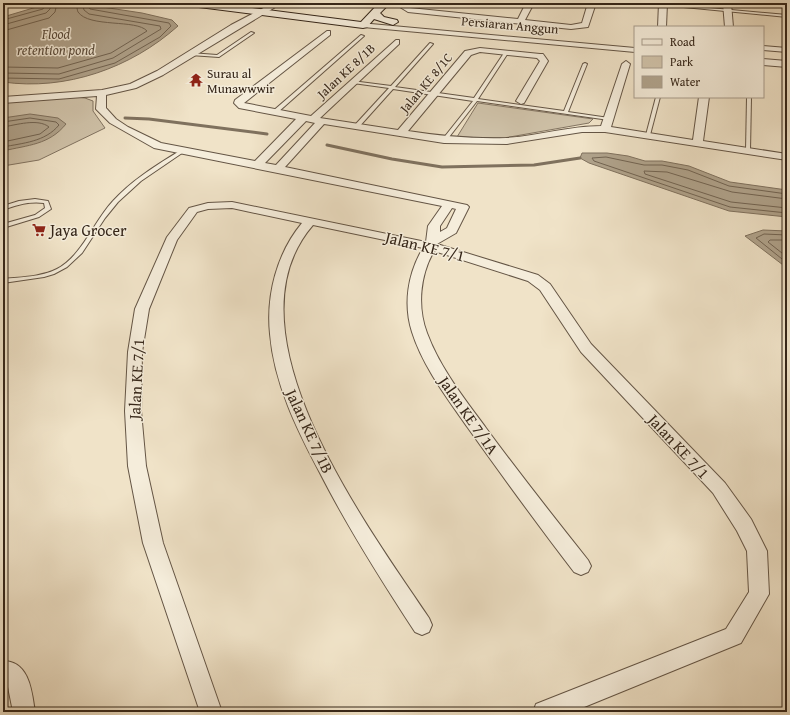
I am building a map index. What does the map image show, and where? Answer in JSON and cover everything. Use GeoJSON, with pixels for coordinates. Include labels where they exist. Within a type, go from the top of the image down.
{"type":"FeatureCollection","features":[{"type":"Feature","properties":{"kind":"main road"},"geometry":{"type":"LineString","coordinates":[[3,4],[8,3]]}},
{"type":"Feature","properties":{"kind":"main road","name":"Persiaran Anggun"},"geometry":{"type":"LineString","coordinates":[[191,3],[225,5],[290,14],[361,19]]}},
{"type":"Feature","properties":{"kind":"main road"},"geometry":{"type":"LineString","coordinates":[[278,3],[290,14]]}},
{"type":"Feature","properties":{"kind":"main road"},"geometry":{"type":"LineString","coordinates":[[361,19],[372,3]]}},
{"type":"Feature","properties":{"kind":"main road"},"geometry":{"type":"LineString","coordinates":[[361,19],[385,3]]}},
{"type":"Feature","properties":{"kind":"main road"},"geometry":{"type":"LineString","coordinates":[[225,5],[237,16],[237,24],[290,14]]}},
{"type":"Feature","properties":{"kind":"main road","name":"Persiaran Anggun"},"geometry":{"type":"LineString","coordinates":[[290,14],[324,15],[361,19]]}},
{"type":"Feature","properties":{"kind":"main road"},"geometry":{"type":"LineString","coordinates":[[361,19],[380,19],[393,22]]}},
{"type":"Feature","properties":{"kind":"street"},"geometry":{"type":"LineString","coordinates":[[3,100],[102,93],[133,86],[160,73],[261,9],[278,3]]}},
{"type":"Feature","properties":{"kind":"street"},"geometry":{"type":"LineString","coordinates":[[520,22],[530,3]]}},
{"type":"Feature","properties":{"kind":"street"},"geometry":{"type":"LineString","coordinates":[[407,6],[462,12],[520,22],[571,27],[584,25],[592,3]]}},
{"type":"Feature","properties":{"kind":"street"},"geometry":{"type":"LineString","coordinates":[[662,26],[663,4]]}},
{"type":"Feature","properties":{"kind":"street"},"geometry":{"type":"LineString","coordinates":[[728,7],[729,26]]}},
{"type":"Feature","properties":{"kind":"street","name":"Persiaran Anggun"},"geometry":{"type":"LineString","coordinates":[[361,19],[634,50]]}},
{"type":"Feature","properties":{"kind":"street","name":"Persiaran Anggun"},"geometry":{"type":"LineString","coordinates":[[393,22],[634,44]]}},
{"type":"Feature","properties":{"kind":"street"},"geometry":{"type":"LineString","coordinates":[[327,33],[240,100],[239,103],[242,106],[356,127],[444,140],[507,141],[607,124],[648,136],[787,157]]}},
{"type":"Feature","properties":{"kind":"street","name":"Jalan KE 8/1B"},"geometry":{"type":"LineString","coordinates":[[313,119],[396,42]]}},
{"type":"Feature","properties":{"kind":"street"},"geometry":{"type":"LineString","coordinates":[[764,48],[787,50]]}},
{"type":"Feature","properties":{"kind":"street","name":"Jalan KE 8/1C"},"geometry":{"type":"LineString","coordinates":[[400,134],[468,53],[480,50],[540,56],[544,61],[520,101]]}},
{"type":"Feature","properties":{"kind":"street"},"geometry":{"type":"LineString","coordinates":[[764,56],[787,58]]}},
{"type":"Feature","properties":{"kind":"street"},"geometry":{"type":"LineString","coordinates":[[764,62],[787,64]]}},
{"type":"Feature","properties":{"kind":"street"},"geometry":{"type":"LineString","coordinates":[[607,124],[626,64]]}},
{"type":"Feature","properties":{"kind":"street"},"geometry":{"type":"LineString","coordinates":[[102,93],[101,109],[112,121],[124,129],[158,146],[278,168],[463,207],[452,230],[432,244]]}},
{"type":"Feature","properties":{"kind":"street"},"geometry":{"type":"LineString","coordinates":[[698,143],[704,98]]}},
{"type":"Feature","properties":{"kind":"street"},"geometry":{"type":"LineString","coordinates":[[257,165],[291,132],[313,119]]}},
{"type":"Feature","properties":{"kind":"street"},"geometry":{"type":"LineString","coordinates":[[278,168],[309,134],[313,119]]}},
{"type":"Feature","properties":{"kind":"street","name":"Jalan KE 7/1A"},"geometry":{"type":"LineString","coordinates":[[449,204],[434,226],[432,244],[421,262],[413,297],[419,332],[442,379],[520,488],[581,566]]}},
{"type":"Feature","properties":{"kind":"street","name":"Jalan KE 7/1"},"geometry":{"type":"LineString","coordinates":[[211,712],[153,543],[137,466],[133,411],[135,352],[142,309],[171,240],[193,210],[208,206],[232,205],[432,244],[533,278],[545,287],[586,348],[719,488],[744,525],[757,551],[759,594],[733,636],[544,712]]}},
{"type":"Feature","properties":{"kind":"street","name":"Jalan KE 7/1B"},"geometry":{"type":"LineString","coordinates":[[310,220],[301,231],[287,256],[279,291],[277,333],[287,381],[310,439],[317,452],[375,554],[422,625]]}},
{"type":"Feature","properties":{"kind":"street"},"geometry":{"type":"LineString","coordinates":[[5,672],[18,681],[24,712]]}},
{"type":"Feature","properties":{"kind":"lane"},"geometry":{"type":"LineString","coordinates":[[644,3],[728,7],[787,16]]}},
{"type":"Feature","properties":{"kind":"lane"},"geometry":{"type":"LineString","coordinates":[[190,54],[218,56],[252,33]]}},
{"type":"Feature","properties":{"kind":"lane"},"geometry":{"type":"LineString","coordinates":[[275,112],[362,36]]}},
{"type":"Feature","properties":{"kind":"lane"},"geometry":{"type":"LineString","coordinates":[[356,127],[431,44]]}},
{"type":"Feature","properties":{"kind":"lane"},"geometry":{"type":"LineString","coordinates":[[444,140],[476,99],[506,53]]}},
{"type":"Feature","properties":{"kind":"lane"},"geometry":{"type":"LineString","coordinates":[[564,113],[585,64]]}},
{"type":"Feature","properties":{"kind":"lane"},"geometry":{"type":"LineString","coordinates":[[353,82],[564,113],[607,124]]}},
{"type":"Feature","properties":{"kind":"lane"},"geometry":{"type":"LineString","coordinates":[[648,136],[658,98]]}},
{"type":"Feature","properties":{"kind":"lane"},"geometry":{"type":"LineString","coordinates":[[748,151],[749,98]]}},
{"type":"Feature","properties":{"kind":"lane"},"geometry":{"type":"LineString","coordinates":[[3,281],[38,276],[64,267],[78,254],[97,224],[116,201],[142,177],[183,151]]}},
{"type":"Feature","properties":{"kind":"lane"},"geometry":{"type":"LineString","coordinates":[[3,208],[17,202],[34,199],[46,202],[48,209],[37,216],[3,226]]}},
{"type":"Feature","properties":{"kind":"green space"},"geometry":{"type":"Polygon","coordinates":[[[75,97],[93,101],[93,111],[105,128],[39,160],[3,166],[3,102],[75,97]]]}},
{"type":"Feature","properties":{"kind":"green space"},"geometry":{"type":"Polygon","coordinates":[[[478,103],[593,119],[589,123],[504,138],[457,137],[478,103]]]}},
{"type":"Feature","properties":{"kind":"water","name":"Flood retention pond"},"geometry":{"type":"Polygon","coordinates":[[[50,3],[76,3],[142,13],[172,20],[178,26],[160,41],[140,54],[119,65],[96,73],[50,83],[27,84],[3,82],[3,17],[50,3]]]}},
{"type":"Feature","properties":{"kind":"water"},"geometry":{"type":"Polygon","coordinates":[[[30,114],[58,118],[66,124],[52,136],[38,143],[3,151],[3,118],[30,114]]]}},
{"type":"Feature","properties":{"kind":"water"},"geometry":{"type":"Polygon","coordinates":[[[582,153],[607,153],[628,156],[645,161],[662,161],[689,166],[730,182],[787,190],[787,217],[729,211],[589,163],[580,158],[582,153]]]}},
{"type":"Feature","properties":{"kind":"water"},"geometry":{"type":"Polygon","coordinates":[[[763,230],[787,231],[787,268],[745,236],[763,230]]]}},
{"type":"Feature","properties":{"kind":"waterway"},"geometry":{"type":"LineString","coordinates":[[125,118],[149,119],[267,134]]}},
{"type":"Feature","properties":{"kind":"waterway"},"geometry":{"type":"LineString","coordinates":[[327,145],[392,159],[442,167],[534,165],[580,158]]}},
{"type":"Feature","properties":{"kind":"place","name":"Surau al Munawwwir"},"geometry":{"type":"Point","coordinates":[196,80]}},
{"type":"Feature","properties":{"kind":"place","name":"Jaya Grocer"},"geometry":{"type":"Point","coordinates":[39,230]}}]}
